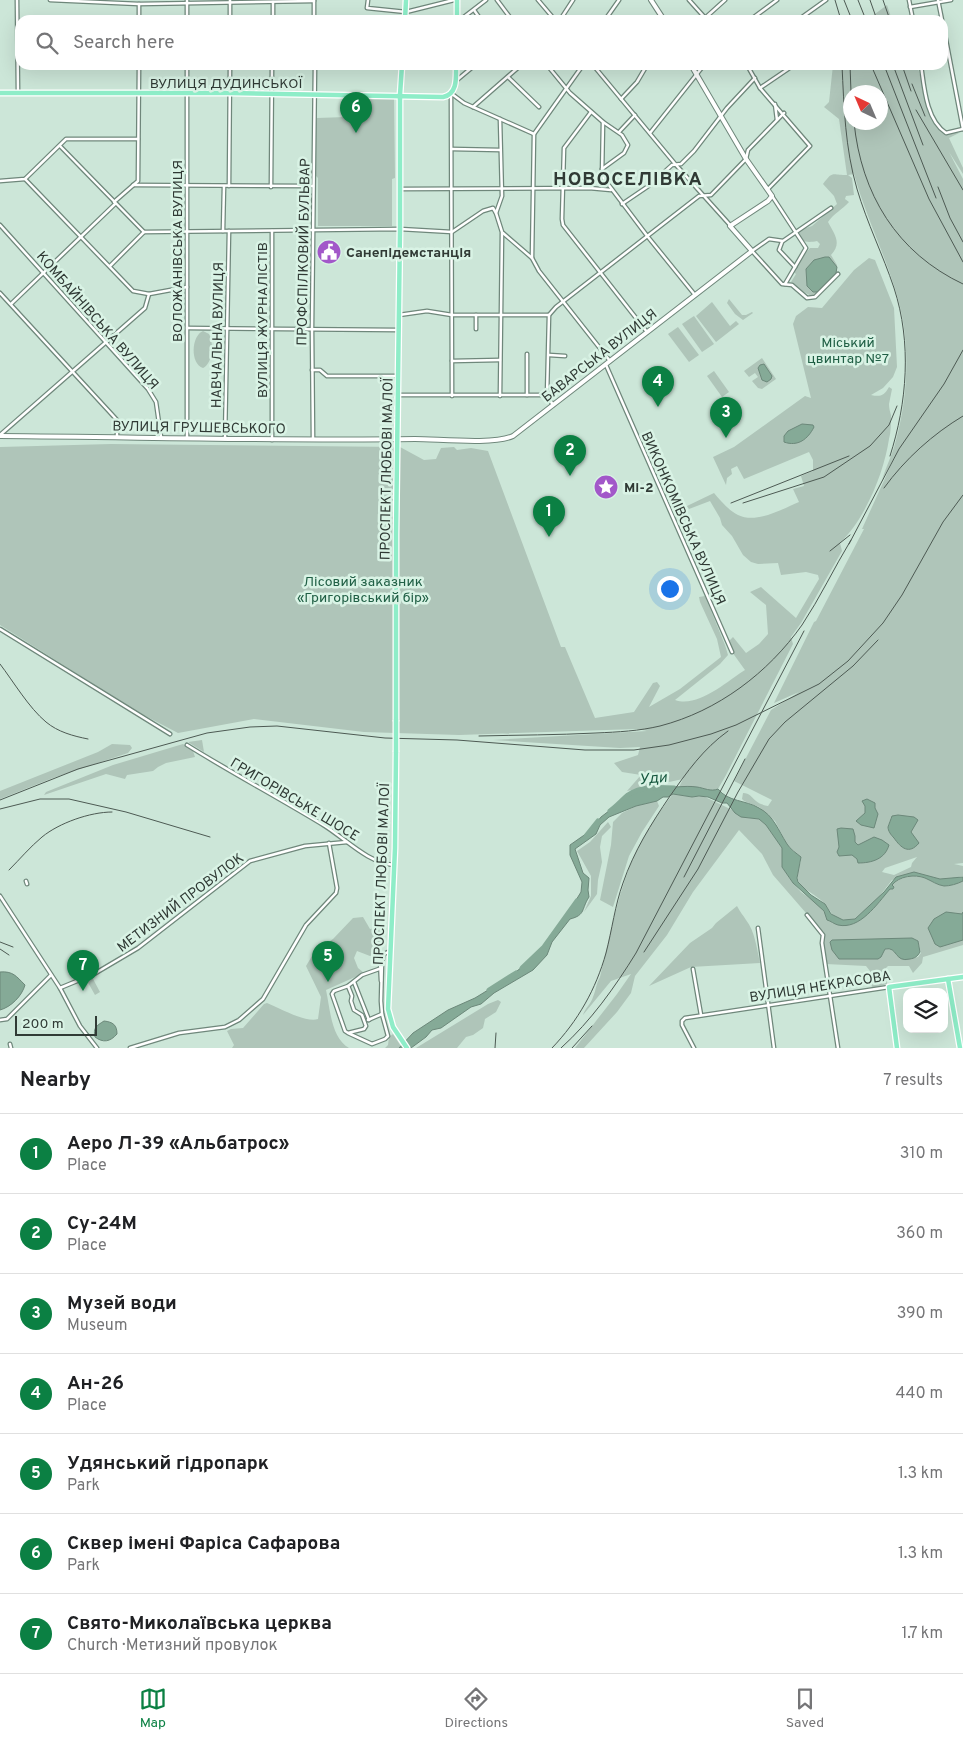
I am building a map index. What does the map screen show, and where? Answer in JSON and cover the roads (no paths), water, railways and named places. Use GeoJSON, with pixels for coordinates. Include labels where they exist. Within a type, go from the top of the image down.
{"type":"FeatureCollection","features":[{"type":"Feature","properties":{"kind":"main road"},"geometry":{"type":"LineString","coordinates":[[406,0],[406,15]]}},
{"type":"Feature","properties":{"kind":"main road"},"geometry":{"type":"LineString","coordinates":[[456,0],[458,15]]}},
{"type":"Feature","properties":{"kind":"main road","name":"ПРОСПЕКТ ЛЮБОВІ МАЛОЇ"},"geometry":{"type":"LineString","coordinates":[[402,70],[397,439],[396,752],[394,865],[388,1009],[389,1018],[406,1048]]}},
{"type":"Feature","properties":{"kind":"main road"},"geometry":{"type":"LineString","coordinates":[[451,93],[456,81],[456,70]]}},
{"type":"Feature","properties":{"kind":"main road","name":"ВУЛИЦЯ ДУДИНСЬКОЇ"},"geometry":{"type":"LineString","coordinates":[[0,93],[230,93],[443,97],[451,93]]}},
{"type":"Feature","properties":{"kind":"main road","name":"ВУЛИЦЯ НЕКРАСОВА"},"geometry":{"type":"LineString","coordinates":[[889,987],[963,977]]}},
{"type":"Feature","properties":{"kind":"main road"},"geometry":{"type":"LineString","coordinates":[[948,979],[960,1048]]}},
{"type":"Feature","properties":{"kind":"main road"},"geometry":{"type":"LineString","coordinates":[[889,987],[897,1048]]}},
{"type":"Feature","properties":{"kind":"street"},"geometry":{"type":"LineString","coordinates":[[17,0],[17,15]]}},
{"type":"Feature","properties":{"kind":"street"},"geometry":{"type":"LineString","coordinates":[[50,0],[139,4],[187,1],[314,0],[314,15]]}},
{"type":"Feature","properties":{"kind":"street"},"geometry":{"type":"LineString","coordinates":[[368,0],[367,8],[406,12],[445,1],[456,0]]}},
{"type":"Feature","properties":{"kind":"street"},"geometry":{"type":"LineString","coordinates":[[466,15],[486,0]]}},
{"type":"Feature","properties":{"kind":"street"},"geometry":{"type":"LineString","coordinates":[[497,0],[508,15]]}},
{"type":"Feature","properties":{"kind":"street"},"geometry":{"type":"LineString","coordinates":[[538,0],[551,15]]}},
{"type":"Feature","properties":{"kind":"street"},"geometry":{"type":"LineString","coordinates":[[564,15],[574,0]]}},
{"type":"Feature","properties":{"kind":"street"},"geometry":{"type":"LineString","coordinates":[[608,15],[619,0]]}},
{"type":"Feature","properties":{"kind":"street"},"geometry":{"type":"LineString","coordinates":[[651,0],[661,15]]}},
{"type":"Feature","properties":{"kind":"street"},"geometry":{"type":"LineString","coordinates":[[689,0],[702,15]]}},
{"type":"Feature","properties":{"kind":"street"},"geometry":{"type":"LineString","coordinates":[[710,15],[725,0]]}},
{"type":"Feature","properties":{"kind":"street"},"geometry":{"type":"LineString","coordinates":[[757,15],[777,0]]}},
{"type":"Feature","properties":{"kind":"street"},"geometry":{"type":"LineString","coordinates":[[805,15],[826,0]]}},
{"type":"Feature","properties":{"kind":"street"},"geometry":{"type":"LineString","coordinates":[[909,0],[912,15]]}},
{"type":"Feature","properties":{"kind":"street"},"geometry":{"type":"LineString","coordinates":[[910,7],[951,0]]}},
{"type":"Feature","properties":{"kind":"street"},"geometry":{"type":"LineString","coordinates":[[187,1],[187,15]]}},
{"type":"Feature","properties":{"kind":"street"},"geometry":{"type":"LineString","coordinates":[[230,1],[230,15]]}},
{"type":"Feature","properties":{"kind":"street"},"geometry":{"type":"LineString","coordinates":[[273,1],[273,15]]}},
{"type":"Feature","properties":{"kind":"street"},"geometry":{"type":"LineString","coordinates":[[939,1],[941,15]]}},
{"type":"Feature","properties":{"kind":"street"},"geometry":{"type":"LineString","coordinates":[[139,4],[139,15]]}},
{"type":"Feature","properties":{"kind":"street"},"geometry":{"type":"LineString","coordinates":[[474,10],[477,15]]}},
{"type":"Feature","properties":{"kind":"street"},"geometry":{"type":"LineString","coordinates":[[922,70],[926,97],[940,129],[946,133],[963,129],[948,50]]}},
{"type":"Feature","properties":{"kind":"street"},"geometry":{"type":"LineString","coordinates":[[18,70],[18,93]]}},
{"type":"Feature","properties":{"kind":"street"},"geometry":{"type":"LineString","coordinates":[[11,304],[138,181],[139,70]]}},
{"type":"Feature","properties":{"kind":"street","name":"ВОЛОЖАНІВСЬКА ВУЛИЦЯ"},"geometry":{"type":"LineString","coordinates":[[187,70],[187,437]]}},
{"type":"Feature","properties":{"kind":"street"},"geometry":{"type":"LineString","coordinates":[[230,70],[230,186]]}},
{"type":"Feature","properties":{"kind":"street"},"geometry":{"type":"LineString","coordinates":[[271,187],[272,70]]}},
{"type":"Feature","properties":{"kind":"street","name":"ПРОФСПІЛКОВИЙ БУЛЬВАР"},"geometry":{"type":"LineString","coordinates":[[313,439],[312,328],[315,70]]}},
{"type":"Feature","properties":{"kind":"street"},"geometry":{"type":"LineString","coordinates":[[456,81],[469,70]]}},
{"type":"Feature","properties":{"kind":"street"},"geometry":{"type":"LineString","coordinates":[[473,107],[515,70]]}},
{"type":"Feature","properties":{"kind":"street"},"geometry":{"type":"LineString","coordinates":[[551,70],[565,88],[591,112],[622,134],[628,145],[624,153],[601,169]]}},
{"type":"Feature","properties":{"kind":"street"},"geometry":{"type":"LineString","coordinates":[[579,70],[534,134],[532,258],[538,272],[610,361]]}},
{"type":"Feature","properties":{"kind":"street"},"geometry":{"type":"LineString","coordinates":[[597,70],[676,165],[752,251],[784,284],[792,285],[807,298],[811,299],[838,274]]}},
{"type":"Feature","properties":{"kind":"street"},"geometry":{"type":"LineString","coordinates":[[621,99],[637,82],[644,70]]}},
{"type":"Feature","properties":{"kind":"street"},"geometry":{"type":"LineString","coordinates":[[694,70],[746,159],[806,248],[784,284]]}},
{"type":"Feature","properties":{"kind":"street"},"geometry":{"type":"LineString","coordinates":[[650,134],[700,70]]}},
{"type":"Feature","properties":{"kind":"street"},"geometry":{"type":"LineString","coordinates":[[750,70],[760,88],[784,113],[810,146],[767,190]]}},
{"type":"Feature","properties":{"kind":"street"},"geometry":{"type":"LineString","coordinates":[[760,88],[787,70]]}},
{"type":"Feature","properties":{"kind":"street"},"geometry":{"type":"LineString","coordinates":[[507,77],[538,107]]}},
{"type":"Feature","properties":{"kind":"street"},"geometry":{"type":"LineString","coordinates":[[622,204],[672,165],[681,164],[755,78]]}},
{"type":"Feature","properties":{"kind":"street"},"geometry":{"type":"LineString","coordinates":[[451,93],[464,103],[534,134]]}},
{"type":"Feature","properties":{"kind":"street"},"geometry":{"type":"LineString","coordinates":[[451,93],[452,396]]}},
{"type":"Feature","properties":{"kind":"street"},"geometry":{"type":"LineString","coordinates":[[775,103],[777,120]]}},
{"type":"Feature","properties":{"kind":"street"},"geometry":{"type":"LineString","coordinates":[[591,112],[564,148],[563,225],[647,332]]}},
{"type":"Feature","properties":{"kind":"street"},"geometry":{"type":"LineString","coordinates":[[553,405],[547,396],[550,315],[556,307],[699,196],[711,195],[746,159],[748,150],[784,113]]}},
{"type":"Feature","properties":{"kind":"street"},"geometry":{"type":"LineString","coordinates":[[619,132],[635,115]]}},
{"type":"Feature","properties":{"kind":"street"},"geometry":{"type":"LineString","coordinates":[[496,213],[502,196],[500,119]]}},
{"type":"Feature","properties":{"kind":"street"},"geometry":{"type":"LineString","coordinates":[[603,122],[602,176],[611,190],[695,295]]}},
{"type":"Feature","properties":{"kind":"street"},"geometry":{"type":"LineString","coordinates":[[0,181],[25,179],[66,139],[138,139]]}},
{"type":"Feature","properties":{"kind":"street"},"geometry":{"type":"LineString","coordinates":[[60,146],[144,232]]}},
{"type":"Feature","properties":{"kind":"street"},"geometry":{"type":"LineString","coordinates":[[452,149],[501,150]]}},
{"type":"Feature","properties":{"kind":"street"},"geometry":{"type":"LineString","coordinates":[[25,179],[133,291],[149,294],[187,287]]}},
{"type":"Feature","properties":{"kind":"street"},"geometry":{"type":"LineString","coordinates":[[133,185],[313,186]]}},
{"type":"Feature","properties":{"kind":"street"},"geometry":{"type":"LineString","coordinates":[[223,231],[224,186]]}},
{"type":"Feature","properties":{"kind":"street"},"geometry":{"type":"LineString","coordinates":[[400,189],[563,188],[611,190]]}},
{"type":"Feature","properties":{"kind":"street"},"geometry":{"type":"LineString","coordinates":[[730,226],[768,201],[772,196]]}},
{"type":"Feature","properties":{"kind":"street"},"geometry":{"type":"LineString","coordinates":[[110,266],[144,232],[400,229],[452,232],[483,211],[493,208],[502,232],[500,396]]}},
{"type":"Feature","properties":{"kind":"street","name":"БАВАРСЬКА ВУЛИЦЯ"},"geometry":{"type":"LineString","coordinates":[[397,439],[500,440],[513,436],[752,251],[770,239],[783,241],[831,208]]}},
{"type":"Feature","properties":{"kind":"street","name":"КОМБАЙНІВСЬКА ВУЛИЦЯ"},"geometry":{"type":"LineString","coordinates":[[0,225],[148,389],[156,402],[160,437]]}},
{"type":"Feature","properties":{"kind":"street","name":"НАВЧАЛЬНА ВУЛИЦЯ"},"geometry":{"type":"LineString","coordinates":[[225,439],[229,231]]}},
{"type":"Feature","properties":{"kind":"street","name":"ВУЛИЦЯ ЖУРНАЛІСТІВ"},"geometry":{"type":"LineString","coordinates":[[272,231],[272,440]]}},
{"type":"Feature","properties":{"kind":"street"},"geometry":{"type":"LineString","coordinates":[[502,232],[532,258]]}},
{"type":"Feature","properties":{"kind":"street"},"geometry":{"type":"LineString","coordinates":[[783,241],[779,250],[795,266]]}},
{"type":"Feature","properties":{"kind":"street"},"geometry":{"type":"LineString","coordinates":[[0,293],[117,420],[117,437]]}},
{"type":"Feature","properties":{"kind":"street"},"geometry":{"type":"LineString","coordinates":[[0,436],[145,308],[149,294]]}},
{"type":"Feature","properties":{"kind":"street"},"geometry":{"type":"LineString","coordinates":[[399,316],[427,311],[452,315],[550,315]]}},
{"type":"Feature","properties":{"kind":"street"},"geometry":{"type":"LineString","coordinates":[[476,315],[476,329]]}},
{"type":"Feature","properties":{"kind":"street"},"geometry":{"type":"LineString","coordinates":[[187,328],[398,330]]}},
{"type":"Feature","properties":{"kind":"street"},"geometry":{"type":"LineString","coordinates":[[527,354],[527,396]]}},
{"type":"Feature","properties":{"kind":"street"},"geometry":{"type":"LineString","coordinates":[[549,355],[565,356]]}},
{"type":"Feature","properties":{"kind":"street"},"geometry":{"type":"LineString","coordinates":[[452,361],[500,360]]}},
{"type":"Feature","properties":{"kind":"street","name":"ВИКОНКОМІВСЬКА ВУЛИЦЯ"},"geometry":{"type":"LineString","coordinates":[[606,365],[732,652]]}},
{"type":"Feature","properties":{"kind":"street"},"geometry":{"type":"LineString","coordinates":[[312,370],[320,370],[327,376],[398,376]]}},
{"type":"Feature","properties":{"kind":"street"},"geometry":{"type":"LineString","coordinates":[[398,395],[547,396]]}},
{"type":"Feature","properties":{"kind":"street","name":"ВУЛИЦЯ ГРУШЕВСЬКОГО"},"geometry":{"type":"LineString","coordinates":[[0,436],[187,437],[272,440],[397,439]]}},
{"type":"Feature","properties":{"kind":"street"},"geometry":{"type":"LineString","coordinates":[[0,629],[170,734]]}},
{"type":"Feature","properties":{"kind":"street","name":"ГРИГОРІВСЬКЕ ШОСЕ"},"geometry":{"type":"LineString","coordinates":[[187,744],[326,827],[383,864],[394,865]]}},
{"type":"Feature","properties":{"kind":"street","name":"МЕТИЗНИЙ ПРОВУЛОК"},"geometry":{"type":"LineString","coordinates":[[60,988],[94,974],[138,948],[250,861],[305,846],[347,842]]}},
{"type":"Feature","properties":{"kind":"street"},"geometry":{"type":"LineString","coordinates":[[130,1048],[180,1033],[225,1027],[239,1020],[263,999],[306,925],[336,893],[337,888],[330,843]]}},
{"type":"Feature","properties":{"kind":"street"},"geometry":{"type":"LineString","coordinates":[[0,896],[60,988],[80,1026],[98,1048]]}},
{"type":"Feature","properties":{"kind":"street"},"geometry":{"type":"LineString","coordinates":[[807,915],[823,935],[822,944],[838,1048]]}},
{"type":"Feature","properties":{"kind":"street"},"geometry":{"type":"LineString","coordinates":[[758,928],[774,1048]]}},
{"type":"Feature","properties":{"kind":"street"},"geometry":{"type":"LineString","coordinates":[[382,985],[379,969],[380,960],[390,950]]}},
{"type":"Feature","properties":{"kind":"street"},"geometry":{"type":"LineString","coordinates":[[379,969],[362,975],[348,986],[334,991],[332,994],[345,1031],[372,1044],[386,1039],[388,1036],[382,1014],[382,962],[384,954]]}},
{"type":"Feature","properties":{"kind":"street"},"geometry":{"type":"LineString","coordinates":[[693,969],[701,1015]]}},
{"type":"Feature","properties":{"kind":"street"},"geometry":{"type":"LineString","coordinates":[[0,1020],[7,1019],[51,975]]}},
{"type":"Feature","properties":{"kind":"street"},"geometry":{"type":"LineString","coordinates":[[354,982],[369,1020]]}},
{"type":"Feature","properties":{"kind":"street"},"geometry":{"type":"LineString","coordinates":[[348,986],[354,1010],[362,1015],[366,1026],[364,1029],[348,1033]]}},
{"type":"Feature","properties":{"kind":"street","name":"ВУЛИЦЯ НЕКРАСОВА"},"geometry":{"type":"LineString","coordinates":[[694,1048],[682,1025],[682,1021],[685,1018],[889,987]]}},
{"type":"Feature","properties":{"kind":"street"},"geometry":{"type":"LineString","coordinates":[[365,1021],[382,1014]]}},
{"type":"Feature","properties":{"kind":"street"},"geometry":{"type":"LineString","coordinates":[[10,1044],[11,1048]]}},
{"type":"Feature","properties":{"kind":"waterway","name":"Уди"},"geometry":{"type":"LineString","coordinates":[[610,811],[633,792],[656,787],[674,788]]}},
{"type":"Feature","properties":{"kind":"waterway","name":"Уди"},"geometry":{"type":"LineString","coordinates":[[586,836],[598,821]]}},
{"type":"Feature","properties":{"kind":"waterway","name":"Уди"},"geometry":{"type":"LineString","coordinates":[[522,968],[544,947],[577,901]]}},
{"type":"Feature","properties":{"kind":"waterway","name":"Уди"},"geometry":{"type":"LineString","coordinates":[[489,990],[516,973]]}},
{"type":"Feature","properties":{"kind":"railway"},"geometry":{"type":"LineString","coordinates":[[835,0],[840,15]]}},
{"type":"Feature","properties":{"kind":"railway"},"geometry":{"type":"LineString","coordinates":[[844,0],[850,15]]}},
{"type":"Feature","properties":{"kind":"railway"},"geometry":{"type":"LineString","coordinates":[[858,0],[864,15]]}},
{"type":"Feature","properties":{"kind":"railway"},"geometry":{"type":"LineString","coordinates":[[870,0],[875,15]]}},
{"type":"Feature","properties":{"kind":"railway"},"geometry":{"type":"LineString","coordinates":[[883,0],[888,15]]}},
{"type":"Feature","properties":{"kind":"railway"},"geometry":{"type":"LineString","coordinates":[[842,70],[846,127],[853,174],[865,214],[894,288],[903,330],[905,351],[903,394],[896,436],[890,456]]}},
{"type":"Feature","properties":{"kind":"railway"},"geometry":{"type":"LineString","coordinates":[[850,70],[851,85]]}},
{"type":"Feature","properties":{"kind":"railway"},"geometry":{"type":"LineString","coordinates":[[873,70],[929,199],[963,262]]}},
{"type":"Feature","properties":{"kind":"railway"},"geometry":{"type":"LineString","coordinates":[[886,70],[936,198]]}},
{"type":"Feature","properties":{"kind":"railway"},"geometry":{"type":"LineString","coordinates":[[895,70],[923,145]]}},
{"type":"Feature","properties":{"kind":"railway"},"geometry":{"type":"LineString","coordinates":[[904,70],[911,91]]}},
{"type":"Feature","properties":{"kind":"railway"},"geometry":{"type":"LineString","coordinates":[[912,84],[925,116]]}},
{"type":"Feature","properties":{"kind":"railway"},"geometry":{"type":"LineString","coordinates":[[916,110],[963,190]]}},
{"type":"Feature","properties":{"kind":"railway"},"geometry":{"type":"LineString","coordinates":[[855,130],[865,173],[874,197],[886,218],[901,238],[919,256],[963,284]]}},
{"type":"Feature","properties":{"kind":"railway"},"geometry":{"type":"LineString","coordinates":[[938,187],[950,218],[963,242]]}},
{"type":"Feature","properties":{"kind":"railway"},"geometry":{"type":"LineString","coordinates":[[849,544],[899,449],[944,384],[963,350]]}},
{"type":"Feature","properties":{"kind":"railway"},"geometry":{"type":"LineString","coordinates":[[743,503],[824,477],[870,446],[889,425],[897,406]]}},
{"type":"Feature","properties":{"kind":"railway"},"geometry":{"type":"LineString","coordinates":[[884,488],[920,448],[963,416]]}},
{"type":"Feature","properties":{"kind":"railway"},"geometry":{"type":"LineString","coordinates":[[731,503],[849,456]]}},
{"type":"Feature","properties":{"kind":"railway"},"geometry":{"type":"LineString","coordinates":[[0,800],[78,769],[207,733],[250,727],[277,726],[385,738],[457,740],[585,750],[634,750],[669,745],[711,734],[736,725],[819,684],[848,661],[883,623],[902,595],[943,522],[963,495]]}},
{"type":"Feature","properties":{"kind":"railway"},"geometry":{"type":"LineString","coordinates":[[830,551],[850,535]]}},
{"type":"Feature","properties":{"kind":"railway"},"geometry":{"type":"LineString","coordinates":[[479,736],[581,734],[636,730],[660,726],[702,711],[740,688],[774,659],[789,643],[809,615],[851,540]]}},
{"type":"Feature","properties":{"kind":"railway"},"geometry":{"type":"LineString","coordinates":[[561,1048],[602,1003],[636,953],[804,631]]}},
{"type":"Feature","properties":{"kind":"railway"},"geometry":{"type":"LineString","coordinates":[[644,952],[698,869],[738,792],[769,739],[785,722],[853,666],[878,640]]}},
{"type":"Feature","properties":{"kind":"railway"},"geometry":{"type":"LineString","coordinates":[[0,664],[27,702],[46,722],[66,733],[88,739]]}},
{"type":"Feature","properties":{"kind":"railway"},"geometry":{"type":"LineString","coordinates":[[552,1048],[578,1016],[597,979],[606,953],[620,891],[627,871],[644,838],[663,806],[689,770],[703,753],[728,731]]}},
{"type":"Feature","properties":{"kind":"railway"},"geometry":{"type":"LineString","coordinates":[[684,877],[745,759]]}},
{"type":"Feature","properties":{"kind":"railway"},"geometry":{"type":"LineString","coordinates":[[0,809],[40,799],[69,799],[126,812],[210,837]]}},
{"type":"Feature","properties":{"kind":"railway"},"geometry":{"type":"LineString","coordinates":[[9,870],[38,841],[57,827],[85,816],[112,812]]}},
{"type":"Feature","properties":{"kind":"railway"},"geometry":{"type":"LineString","coordinates":[[0,942],[13,947]]}},
{"type":"Feature","properties":{"kind":"railway"},"geometry":{"type":"LineString","coordinates":[[0,949],[9,955]]}},
{"type":"Feature","properties":{"kind":"railway"},"geometry":{"type":"LineString","coordinates":[[572,1048],[592,1026]]}},
{"type":"Feature","properties":{"kind":"railway"},"geometry":{"type":"LineString","coordinates":[[495,1048],[496,1033]]}},
{"type":"Feature","properties":{"kind":"place","name":"Сквер імені Фаріса Сафарова"},"geometry":{"type":"Point","coordinates":[356,133]}},
{"type":"Feature","properties":{"kind":"place","name":"Санепідемстанція"},"geometry":{"type":"Point","coordinates":[329,252]}},
{"type":"Feature","properties":{"kind":"place","name":"Ан-26"},"geometry":{"type":"Point","coordinates":[658,407]}},
{"type":"Feature","properties":{"kind":"place","name":"Музей води"},"geometry":{"type":"Point","coordinates":[726,438]}},
{"type":"Feature","properties":{"kind":"place","name":"Су-24М"},"geometry":{"type":"Point","coordinates":[570,476]}},
{"type":"Feature","properties":{"kind":"place","name":"Мі-2"},"geometry":{"type":"Point","coordinates":[606,487]}},
{"type":"Feature","properties":{"kind":"place","name":"Аеро Л-39 «Альбатрос»"},"geometry":{"type":"Point","coordinates":[549,537]}},
{"type":"Feature","properties":{"kind":"place","name":"Удянський гідропарк"},"geometry":{"type":"Point","coordinates":[328,982]}},
{"type":"Feature","properties":{"kind":"place","name":"Свято-Миколаївська церква"},"geometry":{"type":"Point","coordinates":[83,991]}},
{"type":"Feature","properties":{"kind":"district","name":"НОВОСЕЛІВКА"},"geometry":{"type":"Point","coordinates":[628,178]}},
{"type":"Feature","properties":{"kind":"park label","name":"Міський цвинтар №7"},"geometry":{"type":"Point","coordinates":[848,350]}},
{"type":"Feature","properties":{"kind":"park label","name":"Лісовий заказник «Григорівський бір»"},"geometry":{"type":"Point","coordinates":[363,590]}}]}
